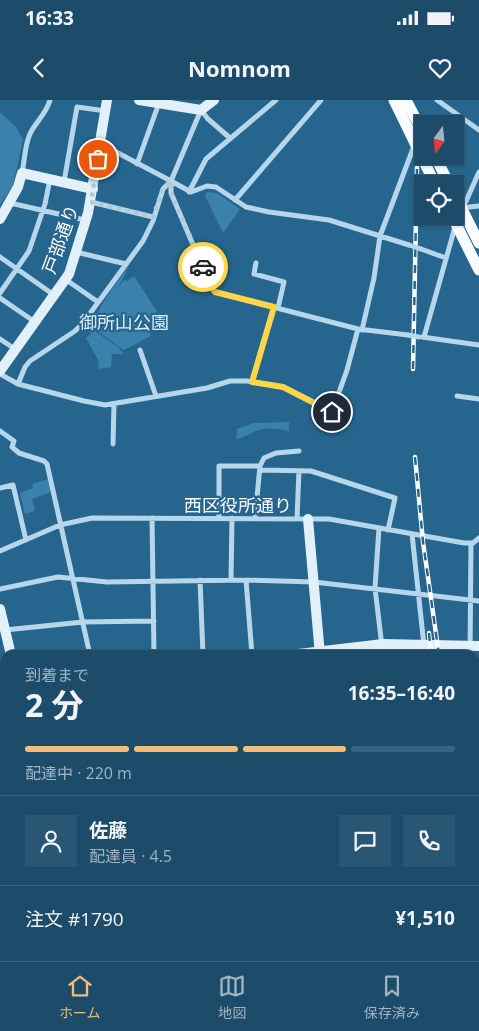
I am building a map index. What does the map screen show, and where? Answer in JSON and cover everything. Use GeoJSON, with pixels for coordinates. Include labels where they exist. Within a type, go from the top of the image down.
{"type":"FeatureCollection","features":[{"type":"Feature","properties":{"kind":"main road"},"geometry":{"type":"LineString","coordinates":[[394,100],[414,143]]}},
{"type":"Feature","properties":{"kind":"main road"},"geometry":{"type":"LineString","coordinates":[[406,100],[414,116]]}},
{"type":"Feature","properties":{"kind":"main road"},"geometry":{"type":"LineString","coordinates":[[464,214],[479,243]]}},
{"type":"Feature","properties":{"kind":"main road"},"geometry":{"type":"LineString","coordinates":[[456,225],[479,270]]}},
{"type":"Feature","properties":{"kind":"street"},"geometry":{"type":"LineString","coordinates":[[0,219],[18,187],[33,128],[43,116],[50,100]]}},
{"type":"Feature","properties":{"kind":"street","name":"戸部通り"},"geometry":{"type":"LineString","coordinates":[[0,373],[68,274],[86,221],[94,189],[108,100]]}},
{"type":"Feature","properties":{"kind":"street"},"geometry":{"type":"LineString","coordinates":[[140,100],[174,103],[201,110],[208,119],[230,138]]}},
{"type":"Feature","properties":{"kind":"street"},"geometry":{"type":"LineString","coordinates":[[18,384],[25,367],[30,361],[75,331],[136,252],[148,233],[163,189],[171,181],[201,110],[214,100]]}},
{"type":"Feature","properties":{"kind":"street"},"geometry":{"type":"LineString","coordinates":[[189,192],[206,159],[276,100]]}},
{"type":"Feature","properties":{"kind":"street"},"geometry":{"type":"LineString","coordinates":[[235,200],[321,100]]}},
{"type":"Feature","properties":{"kind":"street"},"geometry":{"type":"LineString","coordinates":[[437,100],[479,130]]}},
{"type":"Feature","properties":{"kind":"street"},"geometry":{"type":"LineString","coordinates":[[137,164],[159,103]]}},
{"type":"Feature","properties":{"kind":"street"},"geometry":{"type":"LineString","coordinates":[[64,182],[77,107],[106,111]]}},
{"type":"Feature","properties":{"kind":"street"},"geometry":{"type":"LineString","coordinates":[[0,373],[18,384],[95,403],[114,404],[215,386],[230,381],[252,382],[283,387],[332,412],[360,330],[374,278],[380,236],[414,143]]}},
{"type":"Feature","properties":{"kind":"street"},"geometry":{"type":"LineString","coordinates":[[100,144],[189,192],[207,186],[216,188],[246,207],[268,212],[329,220],[446,258]]}},
{"type":"Feature","properties":{"kind":"street"},"geometry":{"type":"LineString","coordinates":[[464,206],[479,172]]}},
{"type":"Feature","properties":{"kind":"street"},"geometry":{"type":"LineString","coordinates":[[22,173],[94,189]]}},
{"type":"Feature","properties":{"kind":"street"},"geometry":{"type":"LineString","coordinates":[[0,294],[29,251],[43,211],[50,179]]}},
{"type":"Feature","properties":{"kind":"street"},"geometry":{"type":"LineString","coordinates":[[171,181],[171,193],[213,290],[360,330],[479,345]]}},
{"type":"Feature","properties":{"kind":"street"},"geometry":{"type":"LineString","coordinates":[[91,202],[153,217]]}},
{"type":"Feature","properties":{"kind":"street"},"geometry":{"type":"LineString","coordinates":[[10,203],[86,221]]}},
{"type":"Feature","properties":{"kind":"street"},"geometry":{"type":"LineString","coordinates":[[464,209],[479,206]]}},
{"type":"Feature","properties":{"kind":"street"},"geometry":{"type":"LineString","coordinates":[[421,337],[446,258],[453,225]]}},
{"type":"Feature","properties":{"kind":"street"},"geometry":{"type":"LineString","coordinates":[[76,252],[126,264]]}},
{"type":"Feature","properties":{"kind":"street"},"geometry":{"type":"LineString","coordinates":[[0,257],[54,295]]}},
{"type":"Feature","properties":{"kind":"street"},"geometry":{"type":"LineString","coordinates":[[252,382],[284,282],[254,274],[256,263]]}},
{"type":"Feature","properties":{"kind":"street"},"geometry":{"type":"LineString","coordinates":[[65,279],[98,302]]}},
{"type":"Feature","properties":{"kind":"street"},"geometry":{"type":"LineString","coordinates":[[0,298],[35,322]]}},
{"type":"Feature","properties":{"kind":"street"},"geometry":{"type":"LineString","coordinates":[[0,339],[15,349]]}},
{"type":"Feature","properties":{"kind":"street"},"geometry":{"type":"LineString","coordinates":[[140,350],[156,396]]}},
{"type":"Feature","properties":{"kind":"street"},"geometry":{"type":"LineString","coordinates":[[457,396],[479,399]]}},
{"type":"Feature","properties":{"kind":"street"},"geometry":{"type":"LineString","coordinates":[[114,404],[114,444]]}},
{"type":"Feature","properties":{"kind":"street"},"geometry":{"type":"LineString","coordinates":[[0,431],[14,441],[12,446],[20,453],[44,460],[89,650]]}},
{"type":"Feature","properties":{"kind":"street"},"geometry":{"type":"LineString","coordinates":[[255,518],[260,468],[264,458],[276,453],[299,451]]}},
{"type":"Feature","properties":{"kind":"street"},"geometry":{"type":"LineString","coordinates":[[219,518],[218,466],[311,471],[395,498],[388,530]]}},
{"type":"Feature","properties":{"kind":"street"},"geometry":{"type":"LineString","coordinates":[[299,471],[303,519],[314,582],[320,650]]}},
{"type":"Feature","properties":{"kind":"street"},"geometry":{"type":"LineString","coordinates":[[0,488],[13,485],[26,540]]}},
{"type":"Feature","properties":{"kind":"street","name":"西区役所通り"},"geometry":{"type":"LineString","coordinates":[[0,551],[60,524],[92,518],[329,519],[471,543]]}},
{"type":"Feature","properties":{"kind":"street"},"geometry":{"type":"LineString","coordinates":[[152,518],[154,650]]}},
{"type":"Feature","properties":{"kind":"street"},"geometry":{"type":"LineString","coordinates":[[231,580],[232,518]]}},
{"type":"Feature","properties":{"kind":"street"},"geometry":{"type":"LineString","coordinates":[[379,528],[375,588],[382,650],[473,649],[471,543],[479,538]]}},
{"type":"Feature","properties":{"kind":"street"},"geometry":{"type":"LineString","coordinates":[[412,534],[425,650]]}},
{"type":"Feature","properties":{"kind":"street"},"geometry":{"type":"LineString","coordinates":[[0,589],[58,578],[108,582],[246,580],[314,582],[479,601]]}},
{"type":"Feature","properties":{"kind":"street"},"geometry":{"type":"LineString","coordinates":[[200,580],[203,650]]}},
{"type":"Feature","properties":{"kind":"street"},"geometry":{"type":"LineString","coordinates":[[246,580],[252,650]]}},
{"type":"Feature","properties":{"kind":"street"},"geometry":{"type":"LineString","coordinates":[[0,609],[10,650]]}},
{"type":"Feature","properties":{"kind":"street"},"geometry":{"type":"LineString","coordinates":[[5,630],[83,622],[154,621]]}},
{"type":"Feature","properties":{"kind":"green space"},"geometry":{"type":"Polygon","coordinates":[[[0,112],[16,127],[23,139],[13,186],[0,205],[0,112]]]}},
{"type":"Feature","properties":{"kind":"green space"},"geometry":{"type":"Polygon","coordinates":[[[207,192],[217,193],[240,209],[223,233],[205,196],[207,192]]]}},
{"type":"Feature","properties":{"kind":"green space","name":"御所山公園"},"geometry":{"type":"Polygon","coordinates":[[[129,266],[118,288],[124,280],[127,281],[134,276],[158,313],[146,324],[151,336],[124,350],[94,329],[118,347],[124,354],[112,354],[111,367],[99,369],[98,360],[86,338],[91,334],[94,322],[106,297],[129,266]]]}},
{"type":"Feature","properties":{"kind":"green space"},"geometry":{"type":"Polygon","coordinates":[[[289,422],[289,431],[263,429],[236,439],[237,429],[254,423],[289,422]]]}},
{"type":"Feature","properties":{"kind":"green space"},"geometry":{"type":"Polygon","coordinates":[[[48,479],[51,492],[32,499],[35,511],[25,514],[20,493],[33,488],[32,484],[48,479]]]}},
{"type":"Feature","properties":{"kind":"railway"},"geometry":{"type":"LineString","coordinates":[[413,369],[417,167]]}},
{"type":"Feature","properties":{"kind":"railway"},"geometry":{"type":"LineString","coordinates":[[415,457],[423,542],[438,650]]}},
{"type":"Feature","properties":{"kind":"railway"},"geometry":{"type":"LineString","coordinates":[[429,633],[431,650]]}},
{"type":"Feature","properties":{"kind":"way so far"},"geometry":{"type":"LineString","coordinates":[[98,159],[91,202],[153,217],[163,189],[171,181],[171,193],[203,267]]}},
{"type":"Feature","properties":{"kind":"route"},"geometry":{"type":"LineString","coordinates":[[203,267],[215,292],[274,307],[252,382],[283,387],[332,412]]}}]}
